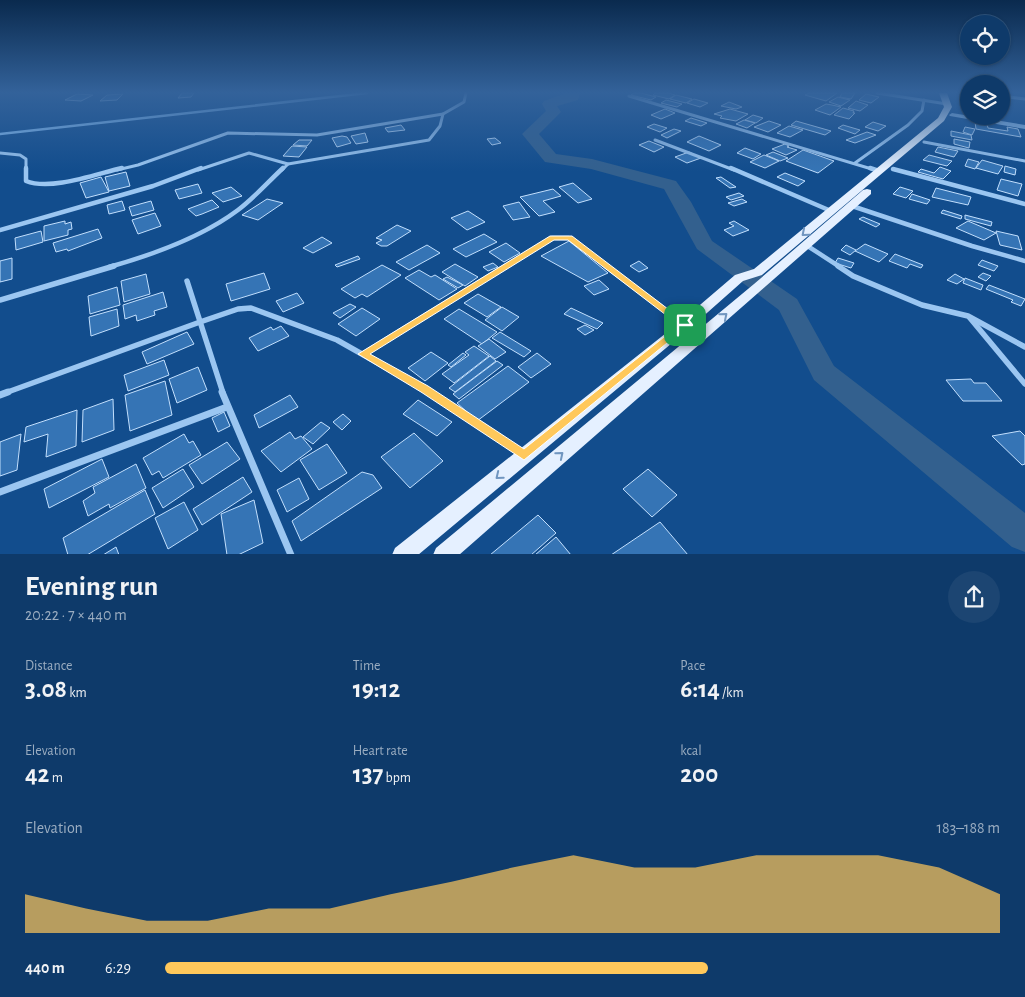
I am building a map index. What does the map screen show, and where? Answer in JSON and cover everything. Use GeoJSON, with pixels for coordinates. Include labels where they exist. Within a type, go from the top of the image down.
{"type":"FeatureCollection","features":[{"type":"Feature","properties":{"kind":"main road"},"geometry":{"type":"LineString","coordinates":[[402,554],[685,325],[739,278],[758,272],[941,119]]}},
{"type":"Feature","properties":{"kind":"main road"},"geometry":{"type":"LineString","coordinates":[[443,554],[852,206],[948,119]]}},
{"type":"Feature","properties":{"kind":"street"},"geometry":{"type":"LineString","coordinates":[[0,153],[20,154],[26,159],[26,181],[36,185],[49,184],[138,164],[228,133],[317,135],[414,119]]}},
{"type":"Feature","properties":{"kind":"street"},"geometry":{"type":"LineString","coordinates":[[0,230],[153,186],[216,162],[249,153],[288,164],[429,140],[434,131],[440,126],[442,119]]}},
{"type":"Feature","properties":{"kind":"street"},"geometry":{"type":"LineString","coordinates":[[706,119],[855,163],[879,172]]}},
{"type":"Feature","properties":{"kind":"street"},"geometry":{"type":"LineString","coordinates":[[855,163],[914,119]]}},
{"type":"Feature","properties":{"kind":"street"},"geometry":{"type":"LineString","coordinates":[[975,119],[1025,127]]}},
{"type":"Feature","properties":{"kind":"street"},"geometry":{"type":"LineString","coordinates":[[655,140],[739,171],[831,211]]}},
{"type":"Feature","properties":{"kind":"street"},"geometry":{"type":"LineString","coordinates":[[924,142],[1025,160]]}},
{"type":"Feature","properties":{"kind":"street"},"geometry":{"type":"LineString","coordinates":[[0,300],[151,256],[179,243],[238,210],[288,164]]}},
{"type":"Feature","properties":{"kind":"street"},"geometry":{"type":"LineString","coordinates":[[893,169],[1025,204]]}},
{"type":"Feature","properties":{"kind":"street"},"geometry":{"type":"LineString","coordinates":[[852,206],[972,246],[1025,261]]}},
{"type":"Feature","properties":{"kind":"street"},"geometry":{"type":"LineString","coordinates":[[363,354],[552,238],[569,238],[685,325]]}},
{"type":"Feature","properties":{"kind":"street"},"geometry":{"type":"LineString","coordinates":[[806,245],[853,276],[922,305],[968,316],[1025,348]]}},
{"type":"Feature","properties":{"kind":"street"},"geometry":{"type":"LineString","coordinates":[[187,281],[227,407],[291,554]]}},
{"type":"Feature","properties":{"kind":"street"},"geometry":{"type":"LineString","coordinates":[[0,395],[200,322],[238,309],[251,308],[338,340],[425,389],[524,455]]}},
{"type":"Feature","properties":{"kind":"street"},"geometry":{"type":"LineString","coordinates":[[968,316],[1025,384]]}},
{"type":"Feature","properties":{"kind":"street"},"geometry":{"type":"LineString","coordinates":[[0,492],[227,407]]}},
{"type":"Feature","properties":{"kind":"building"},"geometry":{"type":"Polygon","coordinates":[[[694,119],[707,123],[701,126],[685,121],[694,119]]]}},
{"type":"Feature","properties":{"kind":"building"},"geometry":{"type":"Polygon","coordinates":[[[725,119],[740,119],[736,121],[725,119]]]}},
{"type":"Feature","properties":{"kind":"building"},"geometry":{"type":"Polygon","coordinates":[[[747,119],[762,119],[756,123],[745,120],[747,119]]]}},
{"type":"Feature","properties":{"kind":"building"},"geometry":{"type":"Polygon","coordinates":[[[744,120],[755,123],[747,128],[736,124],[744,120]]]}},
{"type":"Feature","properties":{"kind":"building"},"geometry":{"type":"Polygon","coordinates":[[[769,121],[781,125],[768,132],[754,127],[769,121]]]}},
{"type":"Feature","properties":{"kind":"building"},"geometry":{"type":"Polygon","coordinates":[[[796,121],[831,131],[825,135],[791,125],[796,121]]]}},
{"type":"Feature","properties":{"kind":"building"},"geometry":{"type":"Polygon","coordinates":[[[873,122],[886,126],[878,131],[865,127],[873,122]]]}},
{"type":"Feature","properties":{"kind":"building"},"geometry":{"type":"Polygon","coordinates":[[[654,124],[667,128],[660,132],[647,127],[654,124]]]}},
{"type":"Feature","properties":{"kind":"building"},"geometry":{"type":"Polygon","coordinates":[[[401,125],[405,130],[388,132],[385,128],[401,125]]]}},
{"type":"Feature","properties":{"kind":"building"},"geometry":{"type":"Polygon","coordinates":[[[843,125],[860,130],[855,134],[838,128],[843,125]]]}},
{"type":"Feature","properties":{"kind":"building"},"geometry":{"type":"Polygon","coordinates":[[[975,125],[987,125],[988,128],[1008,131],[1007,127],[1018,129],[1021,137],[976,129],[975,125]]]}},
{"type":"Feature","properties":{"kind":"building"},"geometry":{"type":"Polygon","coordinates":[[[789,126],[803,130],[790,137],[777,133],[789,126]]]}},
{"type":"Feature","properties":{"kind":"building"},"geometry":{"type":"Polygon","coordinates":[[[965,127],[975,129],[972,135],[963,132],[965,127]]]}},
{"type":"Feature","properties":{"kind":"building"},"geometry":{"type":"Polygon","coordinates":[[[674,129],[681,131],[667,138],[661,135],[674,129]]]}},
{"type":"Feature","properties":{"kind":"building"},"geometry":{"type":"Polygon","coordinates":[[[951,131],[971,135],[972,140],[951,136],[951,131]]]}},
{"type":"Feature","properties":{"kind":"building"},"geometry":{"type":"Polygon","coordinates":[[[867,132],[876,135],[855,143],[846,140],[867,132]]]}},
{"type":"Feature","properties":{"kind":"building"},"geometry":{"type":"Polygon","coordinates":[[[365,133],[368,142],[356,144],[351,136],[365,133]]]}},
{"type":"Feature","properties":{"kind":"building"},"geometry":{"type":"Polygon","coordinates":[[[699,136],[721,145],[709,151],[687,142],[699,136]]]}},
{"type":"Feature","properties":{"kind":"building"},"geometry":{"type":"Polygon","coordinates":[[[347,137],[351,143],[337,147],[332,138],[347,137]]]}},
{"type":"Feature","properties":{"kind":"building"},"geometry":{"type":"Polygon","coordinates":[[[495,138],[501,143],[492,145],[487,139],[495,138]]]}},
{"type":"Feature","properties":{"kind":"building"},"geometry":{"type":"Polygon","coordinates":[[[954,139],[970,142],[969,148],[954,144],[954,139]]]}},
{"type":"Feature","properties":{"kind":"building"},"geometry":{"type":"Polygon","coordinates":[[[299,140],[312,140],[307,146],[293,145],[299,140]]]}},
{"type":"Feature","properties":{"kind":"building"},"geometry":{"type":"Polygon","coordinates":[[[649,141],[664,147],[654,152],[639,145],[649,141]]]}},
{"type":"Feature","properties":{"kind":"building"},"geometry":{"type":"Polygon","coordinates":[[[785,144],[789,146],[787,147],[797,150],[786,155],[772,149],[785,144]]]}},
{"type":"Feature","properties":{"kind":"building"},"geometry":{"type":"Polygon","coordinates":[[[292,146],[307,147],[299,157],[283,156],[292,146]]]}},
{"type":"Feature","properties":{"kind":"building"},"geometry":{"type":"Polygon","coordinates":[[[938,147],[958,151],[954,157],[935,152],[938,147]]]}},
{"type":"Feature","properties":{"kind":"building"},"geometry":{"type":"Polygon","coordinates":[[[745,148],[761,154],[753,159],[737,153],[745,148]]]}},
{"type":"Feature","properties":{"kind":"building"},"geometry":{"type":"Polygon","coordinates":[[[803,150],[834,161],[818,173],[786,161],[803,150]]]}},
{"type":"Feature","properties":{"kind":"building"},"geometry":{"type":"Polygon","coordinates":[[[689,152],[701,158],[687,163],[675,157],[689,152]]]}},
{"type":"Feature","properties":{"kind":"building"},"geometry":{"type":"Polygon","coordinates":[[[773,152],[788,158],[780,161],[766,155],[773,152]]]}},
{"type":"Feature","properties":{"kind":"building"},"geometry":{"type":"Polygon","coordinates":[[[764,155],[779,161],[765,168],[750,162],[764,155]]]}},
{"type":"Feature","properties":{"kind":"building"},"geometry":{"type":"Polygon","coordinates":[[[929,155],[952,161],[947,166],[923,160],[929,155]]]}},
{"type":"Feature","properties":{"kind":"building"},"geometry":{"type":"Polygon","coordinates":[[[968,159],[979,162],[975,169],[965,166],[968,159]]]}},
{"type":"Feature","properties":{"kind":"building"},"geometry":{"type":"Polygon","coordinates":[[[982,160],[1003,166],[998,174],[976,168],[982,160]]]}},
{"type":"Feature","properties":{"kind":"building"},"geometry":{"type":"Polygon","coordinates":[[[1005,166],[1016,169],[1015,175],[1004,172],[1005,166]]]}},
{"type":"Feature","properties":{"kind":"building"},"geometry":{"type":"Polygon","coordinates":[[[940,167],[951,171],[943,179],[918,172],[921,169],[934,173],[940,167]]]}},
{"type":"Feature","properties":{"kind":"building"},"geometry":{"type":"Polygon","coordinates":[[[126,172],[130,186],[109,191],[105,177],[126,172]]]}},
{"type":"Feature","properties":{"kind":"building"},"geometry":{"type":"Polygon","coordinates":[[[785,173],[805,181],[798,186],[777,177],[785,173]]]}},
{"type":"Feature","properties":{"kind":"building"},"geometry":{"type":"Polygon","coordinates":[[[101,177],[109,192],[86,198],[80,183],[101,177]]]}},
{"type":"Feature","properties":{"kind":"building"},"geometry":{"type":"Polygon","coordinates":[[[721,177],[736,187],[730,188],[716,178],[721,177]]]}},
{"type":"Feature","properties":{"kind":"building"},"geometry":{"type":"Polygon","coordinates":[[[1001,179],[1022,184],[1018,196],[997,190],[1001,179]]]}},
{"type":"Feature","properties":{"kind":"building"},"geometry":{"type":"Polygon","coordinates":[[[573,183],[592,199],[578,203],[559,187],[573,183]]]}},
{"type":"Feature","properties":{"kind":"building"},"geometry":{"type":"Polygon","coordinates":[[[198,184],[202,193],[179,199],[175,190],[198,184]]]}},
{"type":"Feature","properties":{"kind":"building"},"geometry":{"type":"Polygon","coordinates":[[[231,187],[242,196],[223,202],[212,193],[231,187]]]}},
{"type":"Feature","properties":{"kind":"building"},"geometry":{"type":"Polygon","coordinates":[[[900,187],[913,191],[906,198],[893,194],[900,187]]]}},
{"type":"Feature","properties":{"kind":"building"},"geometry":{"type":"Polygon","coordinates":[[[936,188],[971,197],[968,205],[932,197],[936,188]]]}},
{"type":"Feature","properties":{"kind":"building"},"geometry":{"type":"Polygon","coordinates":[[[553,189],[561,196],[543,201],[555,212],[539,216],[520,197],[553,189]]]}},
{"type":"Feature","properties":{"kind":"building"},"geometry":{"type":"Polygon","coordinates":[[[739,193],[744,196],[731,200],[726,197],[739,193]]]}},
{"type":"Feature","properties":{"kind":"building"},"geometry":{"type":"Polygon","coordinates":[[[912,194],[930,200],[927,204],[909,199],[912,194]]]}},
{"type":"Feature","properties":{"kind":"building"},"geometry":{"type":"Polygon","coordinates":[[[267,199],[283,203],[258,220],[242,215],[267,199]]]}},
{"type":"Feature","properties":{"kind":"building"},"geometry":{"type":"Polygon","coordinates":[[[742,199],[747,202],[734,206],[728,203],[742,199]]]}},
{"type":"Feature","properties":{"kind":"building"},"geometry":{"type":"Polygon","coordinates":[[[212,200],[219,207],[196,216],[188,209],[212,200]]]}},
{"type":"Feature","properties":{"kind":"building"},"geometry":{"type":"Polygon","coordinates":[[[122,201],[125,210],[109,214],[107,205],[122,201]]]}},
{"type":"Feature","properties":{"kind":"building"},"geometry":{"type":"Polygon","coordinates":[[[151,201],[154,210],[132,216],[129,207],[151,201]]]}},
{"type":"Feature","properties":{"kind":"building"},"geometry":{"type":"Polygon","coordinates":[[[519,202],[530,217],[513,220],[503,206],[519,202]]]}},
{"type":"Feature","properties":{"kind":"building"},"geometry":{"type":"Polygon","coordinates":[[[943,210],[962,216],[961,219],[941,213],[943,210]]]}},
{"type":"Feature","properties":{"kind":"building"},"geometry":{"type":"Polygon","coordinates":[[[468,211],[485,222],[467,230],[451,218],[468,211]]]}},
{"type":"Feature","properties":{"kind":"building"},"geometry":{"type":"Polygon","coordinates":[[[155,213],[161,226],[138,234],[132,220],[155,213]]]}},
{"type":"Feature","properties":{"kind":"building"},"geometry":{"type":"Polygon","coordinates":[[[965,215],[992,222],[991,226],[965,219],[965,215]]]}},
{"type":"Feature","properties":{"kind":"building"},"geometry":{"type":"Polygon","coordinates":[[[863,217],[880,224],[876,227],[859,219],[863,217]]]}},
{"type":"Feature","properties":{"kind":"building"},"geometry":{"type":"Polygon","coordinates":[[[65,221],[65,224],[71,222],[72,229],[68,230],[68,235],[44,241],[44,226],[65,221]]]}},
{"type":"Feature","properties":{"kind":"building"},"geometry":{"type":"Polygon","coordinates":[[[734,221],[749,230],[733,236],[724,230],[734,226],[729,223],[734,221]]]}},
{"type":"Feature","properties":{"kind":"building"},"geometry":{"type":"Polygon","coordinates":[[[968,221],[996,233],[984,240],[956,228],[968,221]]]}},
{"type":"Feature","properties":{"kind":"building"},"geometry":{"type":"Polygon","coordinates":[[[397,225],[411,231],[387,246],[381,246],[376,243],[382,240],[376,238],[397,225]]]}},
{"type":"Feature","properties":{"kind":"building"},"geometry":{"type":"Polygon","coordinates":[[[98,229],[102,238],[68,251],[67,249],[56,252],[53,243],[98,229]]]}},
{"type":"Feature","properties":{"kind":"building"},"geometry":{"type":"Polygon","coordinates":[[[41,231],[43,242],[16,250],[15,238],[41,231]]]}},
{"type":"Feature","properties":{"kind":"building"},"geometry":{"type":"Polygon","coordinates":[[[996,231],[1018,236],[1022,250],[1000,245],[996,231]]]}},
{"type":"Feature","properties":{"kind":"building"},"geometry":{"type":"Polygon","coordinates":[[[484,234],[497,242],[466,257],[453,249],[484,234]]]}},
{"type":"Feature","properties":{"kind":"building"},"geometry":{"type":"Polygon","coordinates":[[[322,237],[332,243],[313,253],[303,248],[322,237]]]}},
{"type":"Feature","properties":{"kind":"building"},"geometry":{"type":"Polygon","coordinates":[[[569,241],[608,273],[588,282],[541,256],[569,241]]]}},
{"type":"Feature","properties":{"kind":"building"},"geometry":{"type":"Polygon","coordinates":[[[506,243],[520,253],[504,262],[489,252],[506,243]]]}},
{"type":"Feature","properties":{"kind":"building"},"geometry":{"type":"Polygon","coordinates":[[[865,244],[888,254],[879,262],[855,251],[865,244]]]}},
{"type":"Feature","properties":{"kind":"building"},"geometry":{"type":"Polygon","coordinates":[[[427,245],[440,253],[409,270],[396,262],[427,245]]]}},
{"type":"Feature","properties":{"kind":"building"},"geometry":{"type":"Polygon","coordinates":[[[846,245],[856,250],[850,255],[841,250],[846,245]]]}},
{"type":"Feature","properties":{"kind":"building"},"geometry":{"type":"Polygon","coordinates":[[[895,254],[923,265],[921,268],[910,264],[907,268],[889,261],[895,254]]]}},
{"type":"Feature","properties":{"kind":"building"},"geometry":{"type":"Polygon","coordinates":[[[358,256],[360,259],[337,267],[335,265],[358,256]]]}},
{"type":"Feature","properties":{"kind":"building"},"geometry":{"type":"Polygon","coordinates":[[[12,258],[12,279],[0,282],[0,261],[12,258]]]}},
{"type":"Feature","properties":{"kind":"building"},"geometry":{"type":"Polygon","coordinates":[[[838,258],[854,263],[851,268],[835,263],[838,258]]]}},
{"type":"Feature","properties":{"kind":"building"},"geometry":{"type":"Polygon","coordinates":[[[982,260],[998,266],[994,271],[978,265],[982,260]]]}},
{"type":"Feature","properties":{"kind":"building"},"geometry":{"type":"Polygon","coordinates":[[[639,261],[648,268],[639,272],[630,266],[639,261]]]}},
{"type":"Feature","properties":{"kind":"building"},"geometry":{"type":"Polygon","coordinates":[[[493,263],[498,267],[488,271],[483,267],[493,263]]]}},
{"type":"Feature","properties":{"kind":"building"},"geometry":{"type":"Polygon","coordinates":[[[455,264],[478,277],[465,286],[442,272],[455,264]]]}},
{"type":"Feature","properties":{"kind":"building"},"geometry":{"type":"Polygon","coordinates":[[[382,265],[401,275],[367,297],[362,294],[355,298],[341,289],[382,265]]]}},
{"type":"Feature","properties":{"kind":"building"},"geometry":{"type":"Polygon","coordinates":[[[419,270],[431,277],[435,275],[457,289],[439,300],[405,278],[419,270]]]}},
{"type":"Feature","properties":{"kind":"building"},"geometry":{"type":"Polygon","coordinates":[[[264,273],[270,289],[231,301],[226,284],[264,273]]]}},
{"type":"Feature","properties":{"kind":"building"},"geometry":{"type":"Polygon","coordinates":[[[983,273],[991,276],[986,281],[978,277],[983,273]]]}},
{"type":"Feature","properties":{"kind":"building"},"geometry":{"type":"Polygon","coordinates":[[[146,274],[150,294],[124,302],[121,281],[146,274]]]}},
{"type":"Feature","properties":{"kind":"building"},"geometry":{"type":"Polygon","coordinates":[[[955,274],[964,279],[957,284],[947,280],[955,274]]]}},
{"type":"Feature","properties":{"kind":"building"},"geometry":{"type":"Polygon","coordinates":[[[447,277],[463,285],[458,288],[443,279],[447,277]]]}},
{"type":"Feature","properties":{"kind":"building"},"geometry":{"type":"Polygon","coordinates":[[[965,278],[983,285],[981,290],[963,283],[965,278]]]}},
{"type":"Feature","properties":{"kind":"building"},"geometry":{"type":"Polygon","coordinates":[[[599,280],[609,289],[594,295],[584,286],[599,280]]]}},
{"type":"Feature","properties":{"kind":"building"},"geometry":{"type":"Polygon","coordinates":[[[989,285],[1025,299],[1021,306],[1011,302],[1013,300],[986,289],[989,285]]]}},
{"type":"Feature","properties":{"kind":"building"},"geometry":{"type":"Polygon","coordinates":[[[117,287],[120,305],[90,314],[88,296],[117,287]]]}},
{"type":"Feature","properties":{"kind":"building"},"geometry":{"type":"Polygon","coordinates":[[[163,292],[167,307],[154,311],[155,315],[137,321],[136,315],[125,319],[123,305],[163,292]]]}},
{"type":"Feature","properties":{"kind":"building"},"geometry":{"type":"Polygon","coordinates":[[[297,293],[304,303],[283,312],[276,301],[297,293]]]}},
{"type":"Feature","properties":{"kind":"building"},"geometry":{"type":"Polygon","coordinates":[[[478,294],[501,307],[487,317],[464,303],[478,294]]]}},
{"type":"Feature","properties":{"kind":"building"},"geometry":{"type":"Polygon","coordinates":[[[350,304],[356,307],[340,318],[333,313],[350,304]]]}},
{"type":"Feature","properties":{"kind":"building"},"geometry":{"type":"Polygon","coordinates":[[[502,307],[519,317],[502,331],[485,320],[502,307]]]}},
{"type":"Feature","properties":{"kind":"building"},"geometry":{"type":"Polygon","coordinates":[[[362,308],[380,319],[356,336],[338,324],[362,308]]]}},
{"type":"Feature","properties":{"kind":"building"},"geometry":{"type":"Polygon","coordinates":[[[571,308],[603,323],[597,329],[564,314],[571,308]]]}},
{"type":"Feature","properties":{"kind":"building"},"geometry":{"type":"Polygon","coordinates":[[[117,309],[119,326],[91,336],[89,317],[117,309]]]}},
{"type":"Feature","properties":{"kind":"building"},"geometry":{"type":"Polygon","coordinates":[[[459,309],[497,332],[482,344],[444,319],[459,309]]]}},
{"type":"Feature","properties":{"kind":"building"},"geometry":{"type":"Polygon","coordinates":[[[585,325],[594,330],[585,335],[577,329],[585,325]]]}},
{"type":"Feature","properties":{"kind":"building"},"geometry":{"type":"Polygon","coordinates":[[[281,326],[289,336],[258,351],[249,338],[271,327],[273,330],[281,326]]]}},
{"type":"Feature","properties":{"kind":"building"},"geometry":{"type":"Polygon","coordinates":[[[187,332],[194,344],[147,364],[142,352],[187,332]]]}},
{"type":"Feature","properties":{"kind":"building"},"geometry":{"type":"Polygon","coordinates":[[[500,332],[531,351],[524,357],[492,338],[500,332]]]}},
{"type":"Feature","properties":{"kind":"building"},"geometry":{"type":"Polygon","coordinates":[[[489,339],[506,352],[495,359],[478,346],[489,339]]]}},
{"type":"Feature","properties":{"kind":"building"},"geometry":{"type":"Polygon","coordinates":[[[474,346],[489,356],[454,383],[442,374],[469,355],[465,352],[474,346]]]}},
{"type":"Feature","properties":{"kind":"building"},"geometry":{"type":"Polygon","coordinates":[[[431,352],[448,363],[425,381],[408,368],[431,352]]]}},
{"type":"Feature","properties":{"kind":"building"},"geometry":{"type":"Polygon","coordinates":[[[463,353],[466,355],[451,367],[448,365],[463,353]]]}},
{"type":"Feature","properties":{"kind":"building"},"geometry":{"type":"Polygon","coordinates":[[[537,353],[551,364],[531,378],[518,367],[537,353]]]}},
{"type":"Feature","properties":{"kind":"building"},"geometry":{"type":"Polygon","coordinates":[[[490,356],[496,361],[455,392],[449,388],[490,356]]]}},
{"type":"Feature","properties":{"kind":"building"},"geometry":{"type":"Polygon","coordinates":[[[164,360],[169,375],[128,391],[124,375],[164,360]]]}},
{"type":"Feature","properties":{"kind":"building"},"geometry":{"type":"Polygon","coordinates":[[[497,361],[503,365],[459,399],[453,394],[497,361]]]}},
{"type":"Feature","properties":{"kind":"building"},"geometry":{"type":"Polygon","coordinates":[[[508,366],[529,382],[477,421],[457,403],[508,366]]]}},
{"type":"Feature","properties":{"kind":"building"},"geometry":{"type":"Polygon","coordinates":[[[198,367],[207,390],[177,403],[169,379],[198,367]]]}},
{"type":"Feature","properties":{"kind":"building"},"geometry":{"type":"Polygon","coordinates":[[[971,379],[974,383],[986,383],[1002,401],[963,401],[946,380],[971,379]]]}},
{"type":"Feature","properties":{"kind":"building"},"geometry":{"type":"Polygon","coordinates":[[[165,381],[172,415],[130,431],[125,395],[165,381]]]}},
{"type":"Feature","properties":{"kind":"building"},"geometry":{"type":"Polygon","coordinates":[[[290,395],[298,407],[259,428],[254,415],[290,395]]]}},
{"type":"Feature","properties":{"kind":"building"},"geometry":{"type":"Polygon","coordinates":[[[113,399],[114,430],[82,442],[83,410],[113,399]]]}},
{"type":"Feature","properties":{"kind":"building"},"geometry":{"type":"Polygon","coordinates":[[[418,400],[452,422],[437,436],[403,414],[418,400]]]}},
{"type":"Feature","properties":{"kind":"building"},"geometry":{"type":"Polygon","coordinates":[[[77,410],[76,446],[46,457],[48,434],[24,442],[26,427],[77,410]]]}},
{"type":"Feature","properties":{"kind":"building"},"geometry":{"type":"Polygon","coordinates":[[[224,412],[230,426],[218,432],[212,418],[224,412]]]}},
{"type":"Feature","properties":{"kind":"building"},"geometry":{"type":"Polygon","coordinates":[[[343,414],[351,421],[342,430],[333,422],[343,414]]]}},
{"type":"Feature","properties":{"kind":"building"},"geometry":{"type":"Polygon","coordinates":[[[321,422],[330,428],[313,444],[303,437],[321,422]]]}},
{"type":"Feature","properties":{"kind":"building"},"geometry":{"type":"Polygon","coordinates":[[[1020,431],[1025,436],[1025,464],[1022,465],[992,436],[1020,431]]]}},
{"type":"Feature","properties":{"kind":"building"},"geometry":{"type":"Polygon","coordinates":[[[290,432],[295,439],[301,436],[312,449],[281,472],[261,451],[290,432]]]}},
{"type":"Feature","properties":{"kind":"building"},"geometry":{"type":"Polygon","coordinates":[[[414,433],[443,461],[410,488],[381,457],[414,433]]]}},
{"type":"Feature","properties":{"kind":"building"},"geometry":{"type":"Polygon","coordinates":[[[21,434],[17,470],[0,476],[0,442],[21,434]]]}},
{"type":"Feature","properties":{"kind":"building"},"geometry":{"type":"Polygon","coordinates":[[[184,434],[189,443],[193,441],[201,455],[163,478],[159,471],[152,475],[143,458],[184,434]]]}},
{"type":"Feature","properties":{"kind":"building"},"geometry":{"type":"Polygon","coordinates":[[[227,442],[240,459],[202,484],[189,465],[227,442]]]}},
{"type":"Feature","properties":{"kind":"building"},"geometry":{"type":"Polygon","coordinates":[[[327,444],[347,473],[319,490],[300,460],[327,444]]]}},
{"type":"Feature","properties":{"kind":"building"},"geometry":{"type":"Polygon","coordinates":[[[102,459],[109,477],[49,508],[44,489],[102,459]]]}},
{"type":"Feature","properties":{"kind":"building"},"geometry":{"type":"Polygon","coordinates":[[[136,464],[146,488],[110,508],[109,504],[88,516],[83,501],[95,493],[93,487],[136,464]]]}},
{"type":"Feature","properties":{"kind":"building"},"geometry":{"type":"Polygon","coordinates":[[[183,469],[194,487],[163,508],[152,488],[183,469]]]}},
{"type":"Feature","properties":{"kind":"building"},"geometry":{"type":"Polygon","coordinates":[[[648,469],[677,495],[652,517],[623,489],[648,469]]]}},
{"type":"Feature","properties":{"kind":"building"},"geometry":{"type":"Polygon","coordinates":[[[362,472],[373,475],[382,488],[301,541],[292,521],[362,472]]]}},
{"type":"Feature","properties":{"kind":"building"},"geometry":{"type":"Polygon","coordinates":[[[243,477],[252,492],[202,525],[193,509],[243,477]]]}},
{"type":"Feature","properties":{"kind":"building"},"geometry":{"type":"Polygon","coordinates":[[[299,478],[309,499],[287,512],[277,490],[299,478]]]}},
{"type":"Feature","properties":{"kind":"building"},"geometry":{"type":"Polygon","coordinates":[[[145,490],[155,514],[89,554],[68,554],[63,538],[145,490]]]}},
{"type":"Feature","properties":{"kind":"building"},"geometry":{"type":"Polygon","coordinates":[[[254,500],[263,543],[240,554],[227,554],[221,514],[254,500]]]}},
{"type":"Feature","properties":{"kind":"building"},"geometry":{"type":"Polygon","coordinates":[[[184,502],[198,530],[168,549],[155,518],[184,502]]]}},
{"type":"Feature","properties":{"kind":"building"},"geometry":{"type":"Polygon","coordinates":[[[538,515],[556,533],[532,554],[491,554],[538,515]]]}},
{"type":"Feature","properties":{"kind":"building"},"geometry":{"type":"Polygon","coordinates":[[[660,522],[687,554],[612,554],[660,522]]]}},
{"type":"Feature","properties":{"kind":"building"},"geometry":{"type":"Polygon","coordinates":[[[556,537],[570,554],[536,554],[556,537]]]}},
{"type":"Feature","properties":{"kind":"building"},"geometry":{"type":"Polygon","coordinates":[[[116,547],[119,554],[105,554],[116,547]]]}},
{"type":"Feature","properties":{"kind":"waterway"},"geometry":{"type":"LineString","coordinates":[[0,134],[136,119]]}},
{"type":"Feature","properties":{"kind":"waterway"},"geometry":{"type":"LineString","coordinates":[[547,119],[530,134],[551,158],[592,164],[670,185],[682,202],[704,245],[789,305],[824,373],[1025,535]]}},
{"type":"Feature","properties":{"kind":"route"},"geometry":{"type":"LineString","coordinates":[[552,238],[569,238],[685,325],[524,455],[425,389],[363,354],[552,238]]}}]}
